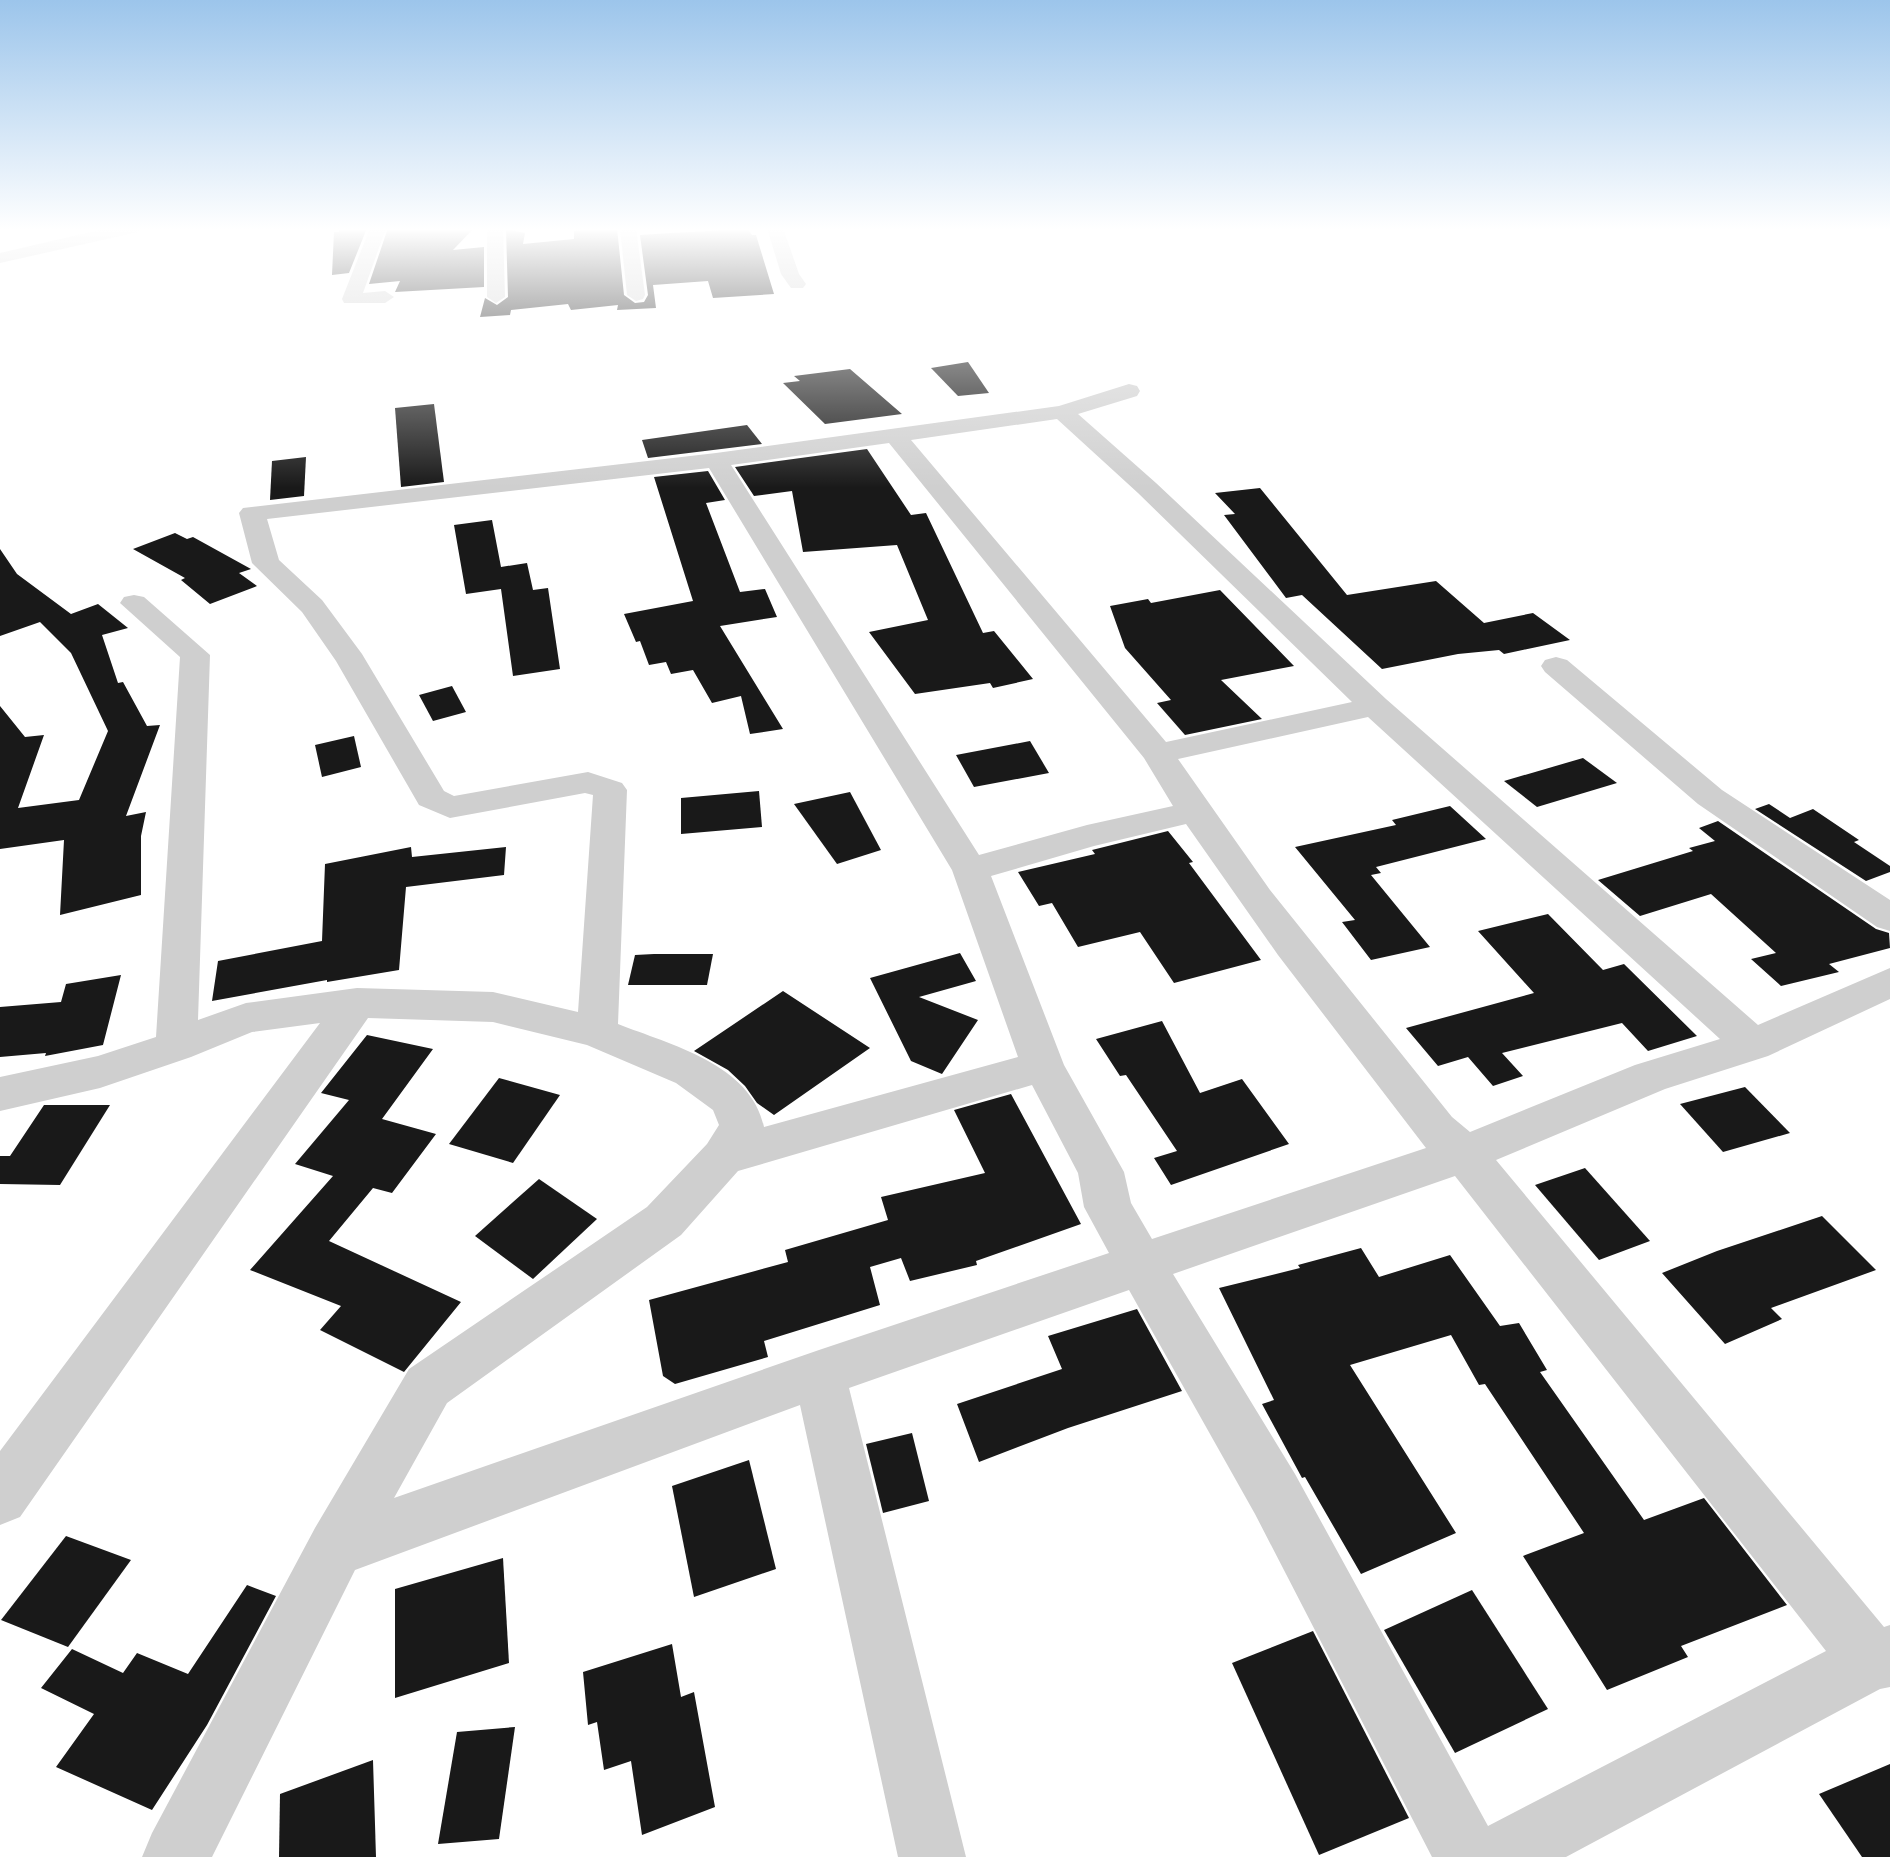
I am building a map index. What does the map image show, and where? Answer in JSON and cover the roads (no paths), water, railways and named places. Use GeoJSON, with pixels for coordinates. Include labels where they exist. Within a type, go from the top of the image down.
{"type":"FeatureCollection","features":[{"type":"Feature","properties":{"kind":"street"},"geometry":{"type":"LineString","coordinates":[[597,1032],[610,790],[588,782],[450,807],[431,798],[351,660],[312,606],[266,563],[252,513],[716,460],[1062,412],[1129,391]]}},
{"type":"Feature","properties":{"kind":"street"},"geometry":{"type":"LineString","coordinates":[[1062,412],[1147,488],[1375,706],[1753,1045]]}},
{"type":"Feature","properties":{"kind":"street"},"geometry":{"type":"LineString","coordinates":[[895,435],[1158,754],[1193,812],[1266,914],[1436,1130],[1464,1154],[1881,1658],[1497,1857]]}},
{"type":"Feature","properties":{"kind":"street"},"geometry":{"type":"LineString","coordinates":[[716,460],[970,870],[1043,1066],[1101,1172],[1108,1207],[1275,1494],[1468,1857]]}},
{"type":"Feature","properties":{"kind":"street"},"geometry":{"type":"LineString","coordinates":[[134,603],[195,655],[176,1046]]}},
{"type":"Feature","properties":{"kind":"street"},"geometry":{"type":"LineString","coordinates":[[1556,666],[1710,797],[1890,918]]}},
{"type":"Feature","properties":{"kind":"street"},"geometry":{"type":"LineString","coordinates":[[1158,754],[1375,706]]}},
{"type":"Feature","properties":{"kind":"street"},"geometry":{"type":"LineString","coordinates":[[970,870],[1087,836],[1193,812]]}},
{"type":"Feature","properties":{"kind":"street"},"geometry":{"type":"LineString","coordinates":[[335,1548],[818,1374],[1142,1266],[1464,1154],[1650,1077],[1753,1045],[1890,982]]}},
{"type":"Feature","properties":{"kind":"street"},"geometry":{"type":"LineString","coordinates":[[0,1497],[358,1003]]}},
{"type":"Feature","properties":{"kind":"street"},"geometry":{"type":"LineString","coordinates":[[0,1094],[100,1072],[246,1018],[358,1003],[493,1007],[597,1032],[691,1071],[731,1100],[742,1126],[723,1157],[664,1221],[428,1386],[335,1548],[176,1857]]}},
{"type":"Feature","properties":{"kind":"street"},"geometry":{"type":"LineString","coordinates":[[723,1157],[1043,1066]]}},
{"type":"Feature","properties":{"kind":"street"},"geometry":{"type":"LineString","coordinates":[[818,1374],[932,1857]]}}]}
